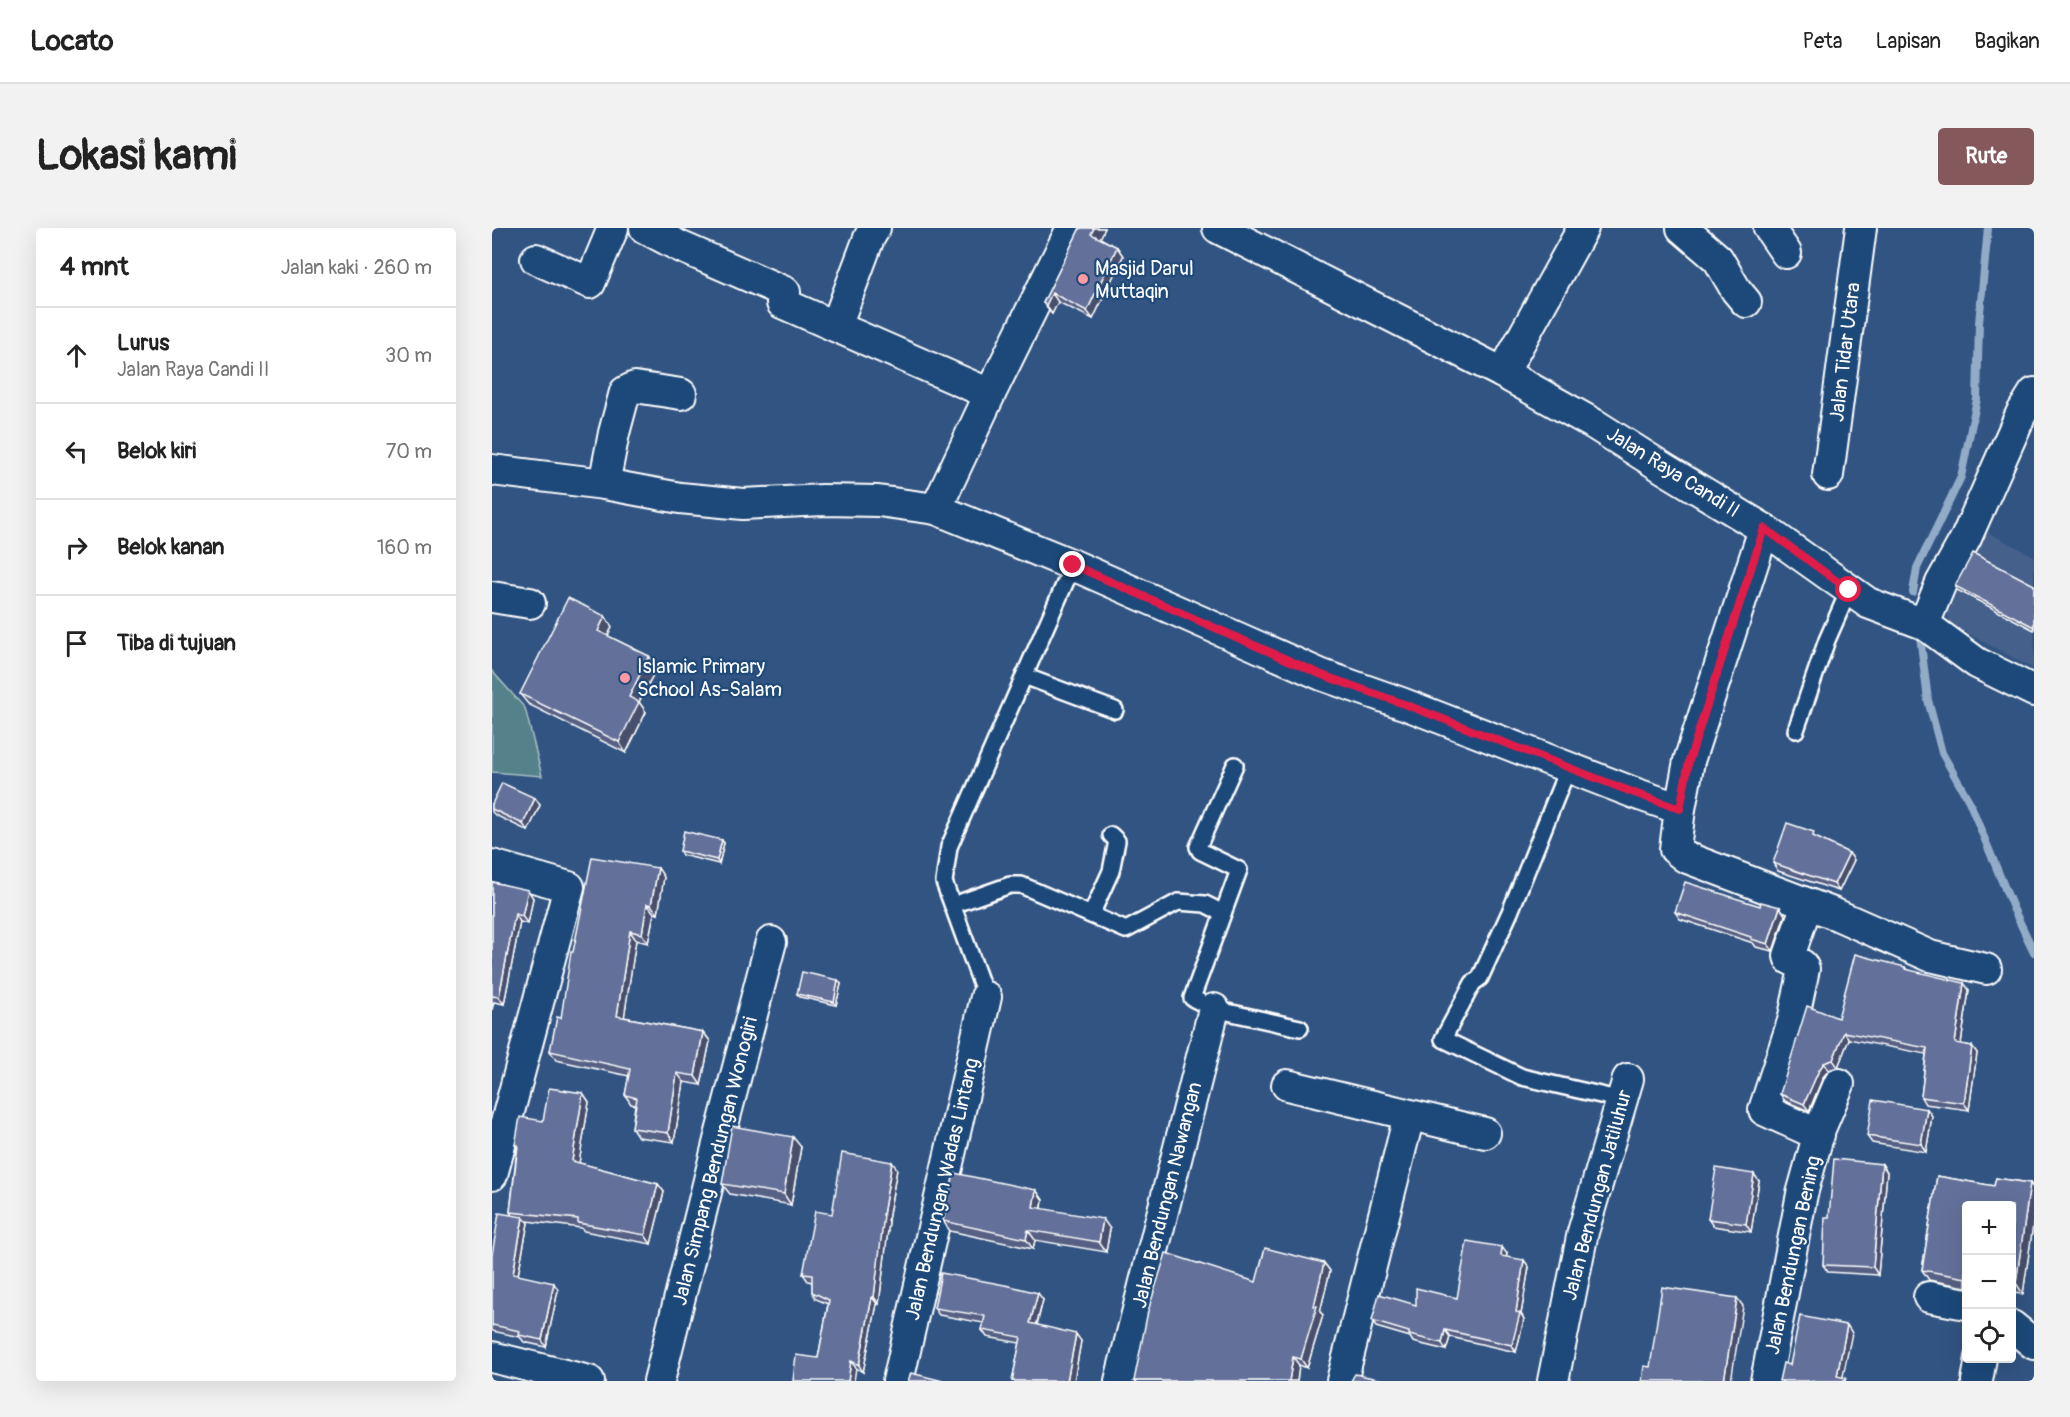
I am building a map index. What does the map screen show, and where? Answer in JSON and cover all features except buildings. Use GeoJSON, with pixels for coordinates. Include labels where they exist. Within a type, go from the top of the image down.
{"type":"FeatureCollection","features":[{"type":"Feature","properties":{"kind":"street"},"geometry":{"type":"LineString","coordinates":[[536,259],[590,283],[613,228]]}},
{"type":"Feature","properties":{"kind":"street"},"geometry":{"type":"LineString","coordinates":[[645,228],[679,246],[785,292],[782,303],[990,394]]}},
{"type":"Feature","properties":{"kind":"street"},"geometry":{"type":"LineString","coordinates":[[836,326],[869,238],[875,228]]}},
{"type":"Feature","properties":{"kind":"street","name":"Jalan Raya Candi II"},"geometry":{"type":"LineString","coordinates":[[1218,228],[1594,423],[1665,469],[1764,528],[1858,597],[1924,624],[1977,663],[2034,691]]}},
{"type":"Feature","properties":{"kind":"street"},"geometry":{"type":"LineString","coordinates":[[1503,374],[1583,228]]}},
{"type":"Feature","properties":{"kind":"street"},"geometry":{"type":"LineString","coordinates":[[1682,228],[1718,259],[1736,290],[1746,302]]}},
{"type":"Feature","properties":{"kind":"street"},"geometry":{"type":"LineString","coordinates":[[1769,228],[1786,253]]}},
{"type":"Feature","properties":{"kind":"street","name":"Jalan Tidar Utara"},"geometry":{"type":"LineString","coordinates":[[1828,475],[1861,228]]}},
{"type":"Feature","properties":{"kind":"street"},"geometry":{"type":"LineString","coordinates":[[936,509],[1069,229]]}},
{"type":"Feature","properties":{"kind":"street"},"geometry":{"type":"LineString","coordinates":[[604,484],[614,432],[625,392],[635,387],[681,394]]}},
{"type":"Feature","properties":{"kind":"street"},"geometry":{"type":"LineString","coordinates":[[1924,624],[1941,583],[1966,538],[2021,414],[2034,393]]}},
{"type":"Feature","properties":{"kind":"street"},"geometry":{"type":"LineString","coordinates":[[492,470],[604,484],[680,498],[743,504],[823,500],[878,501],[936,509],[1073,565],[1322,675],[1680,809]]}},
{"type":"Feature","properties":{"kind":"street"},"geometry":{"type":"LineString","coordinates":[[1764,528],[1689,761],[1675,849],[1678,853],[1835,914],[1930,956],[1986,969]]}},
{"type":"Feature","properties":{"kind":"street"},"geometry":{"type":"LineString","coordinates":[[492,597],[530,603]]}},
{"type":"Feature","properties":{"kind":"street"},"geometry":{"type":"LineString","coordinates":[[492,865],[569,887],[496,1145],[492,1175]]}},
{"type":"Feature","properties":{"kind":"street"},"geometry":{"type":"LineString","coordinates":[[1807,904],[1789,956],[1804,969],[1799,999],[1764,1110],[1820,1132]]}},
{"type":"Feature","properties":{"kind":"street","name":"Jalan Simpang Bendungan Wonogiri"},"geometry":{"type":"LineString","coordinates":[[659,1381],[771,942]]}},
{"type":"Feature","properties":{"kind":"street","name":"Jalan Bendungan Wadas Lintang"},"geometry":{"type":"LineString","coordinates":[[898,1381],[986,997]]}},
{"type":"Feature","properties":{"kind":"street","name":"Jalan Bendungan Nawangan"},"geometry":{"type":"LineString","coordinates":[[1120,1381],[1214,1009]]}},
{"type":"Feature","properties":{"kind":"street"},"geometry":{"type":"LineString","coordinates":[[1287,1084],[1485,1133]]}},
{"type":"Feature","properties":{"kind":"street","name":"Jalan Bendungan Bening"},"geometry":{"type":"LineString","coordinates":[[1766,1381],[1802,1194],[1820,1132],[1839,1084]]}},
{"type":"Feature","properties":{"kind":"street","name":"Jalan Bendungan Jatiluhur"},"geometry":{"type":"LineString","coordinates":[[1553,1381],[1583,1232],[1625,1090]]}},
{"type":"Feature","properties":{"kind":"street"},"geometry":{"type":"LineString","coordinates":[[1342,1381],[1409,1116]]}},
{"type":"Feature","properties":{"kind":"street"},"geometry":{"type":"LineString","coordinates":[[1929,1297],[1962,1303]]}},
{"type":"Feature","properties":{"kind":"street"},"geometry":{"type":"LineString","coordinates":[[2016,1329],[2034,1344]]}},
{"type":"Feature","properties":{"kind":"street"},"geometry":{"type":"LineString","coordinates":[[492,1357],[589,1381]]}},
{"type":"Feature","properties":{"kind":"street"},"geometry":{"type":"LineString","coordinates":[[1977,1381],[1980,1363]]}},
{"type":"Feature","properties":{"kind":"lane"},"geometry":{"type":"LineString","coordinates":[[986,997],[944,882],[949,848],[1073,565]]}},
{"type":"Feature","properties":{"kind":"lane"},"geometry":{"type":"LineString","coordinates":[[1796,730],[1827,640],[1858,597]]}},
{"type":"Feature","properties":{"kind":"lane"},"geometry":{"type":"LineString","coordinates":[[1024,676],[1114,710]]}},
{"type":"Feature","properties":{"kind":"lane"},"geometry":{"type":"LineString","coordinates":[[1235,765],[1198,847],[1200,851],[1238,868],[1238,875],[1192,998],[1214,1009],[1300,1028]]}},
{"type":"Feature","properties":{"kind":"lane"},"geometry":{"type":"LineString","coordinates":[[1568,768],[1510,912],[1480,978],[1473,983],[1443,1039],[1522,1077],[1625,1090]]}},
{"type":"Feature","properties":{"kind":"lane"},"geometry":{"type":"LineString","coordinates":[[1091,915],[1111,872],[1117,841],[1111,835]]}},
{"type":"Feature","properties":{"kind":"lane"},"geometry":{"type":"LineString","coordinates":[[953,905],[1010,885],[1021,885],[1126,930],[1178,902],[1205,904],[1223,913]]}},
{"type":"Feature","properties":{"kind":"shaded area"},"geometry":{"type":"Polygon","coordinates":[[[1987,532],[2034,556],[2034,669],[1949,623],[1946,604],[1987,532]]]}},
{"type":"Feature","properties":{"kind":"green space"},"geometry":{"type":"Polygon","coordinates":[[[492,671],[525,708],[542,776],[492,772],[492,671]]]}},
{"type":"Feature","properties":{"kind":"waterway"},"geometry":{"type":"LineString","coordinates":[[1913,592],[1917,568],[1961,477],[1977,399],[1979,323],[1988,228]]}},
{"type":"Feature","properties":{"kind":"waterway"},"geometry":{"type":"LineString","coordinates":[[1920,636],[1928,700],[1942,753],[1969,801],[2013,908],[2034,952]]}},
{"type":"Feature","properties":{"kind":"place","name":"Masjid Darul Muttaqin"},"geometry":{"type":"Point","coordinates":[1083,279]}},
{"type":"Feature","properties":{"kind":"place","name":"Islamic Primary School As-Salam"},"geometry":{"type":"Point","coordinates":[625,678]}},
{"type":"Feature","properties":{"kind":"route"},"geometry":{"type":"LineString","coordinates":[[1073,565],[1322,675],[1680,809],[1689,761],[1764,528],[1849,590]]}}]}
